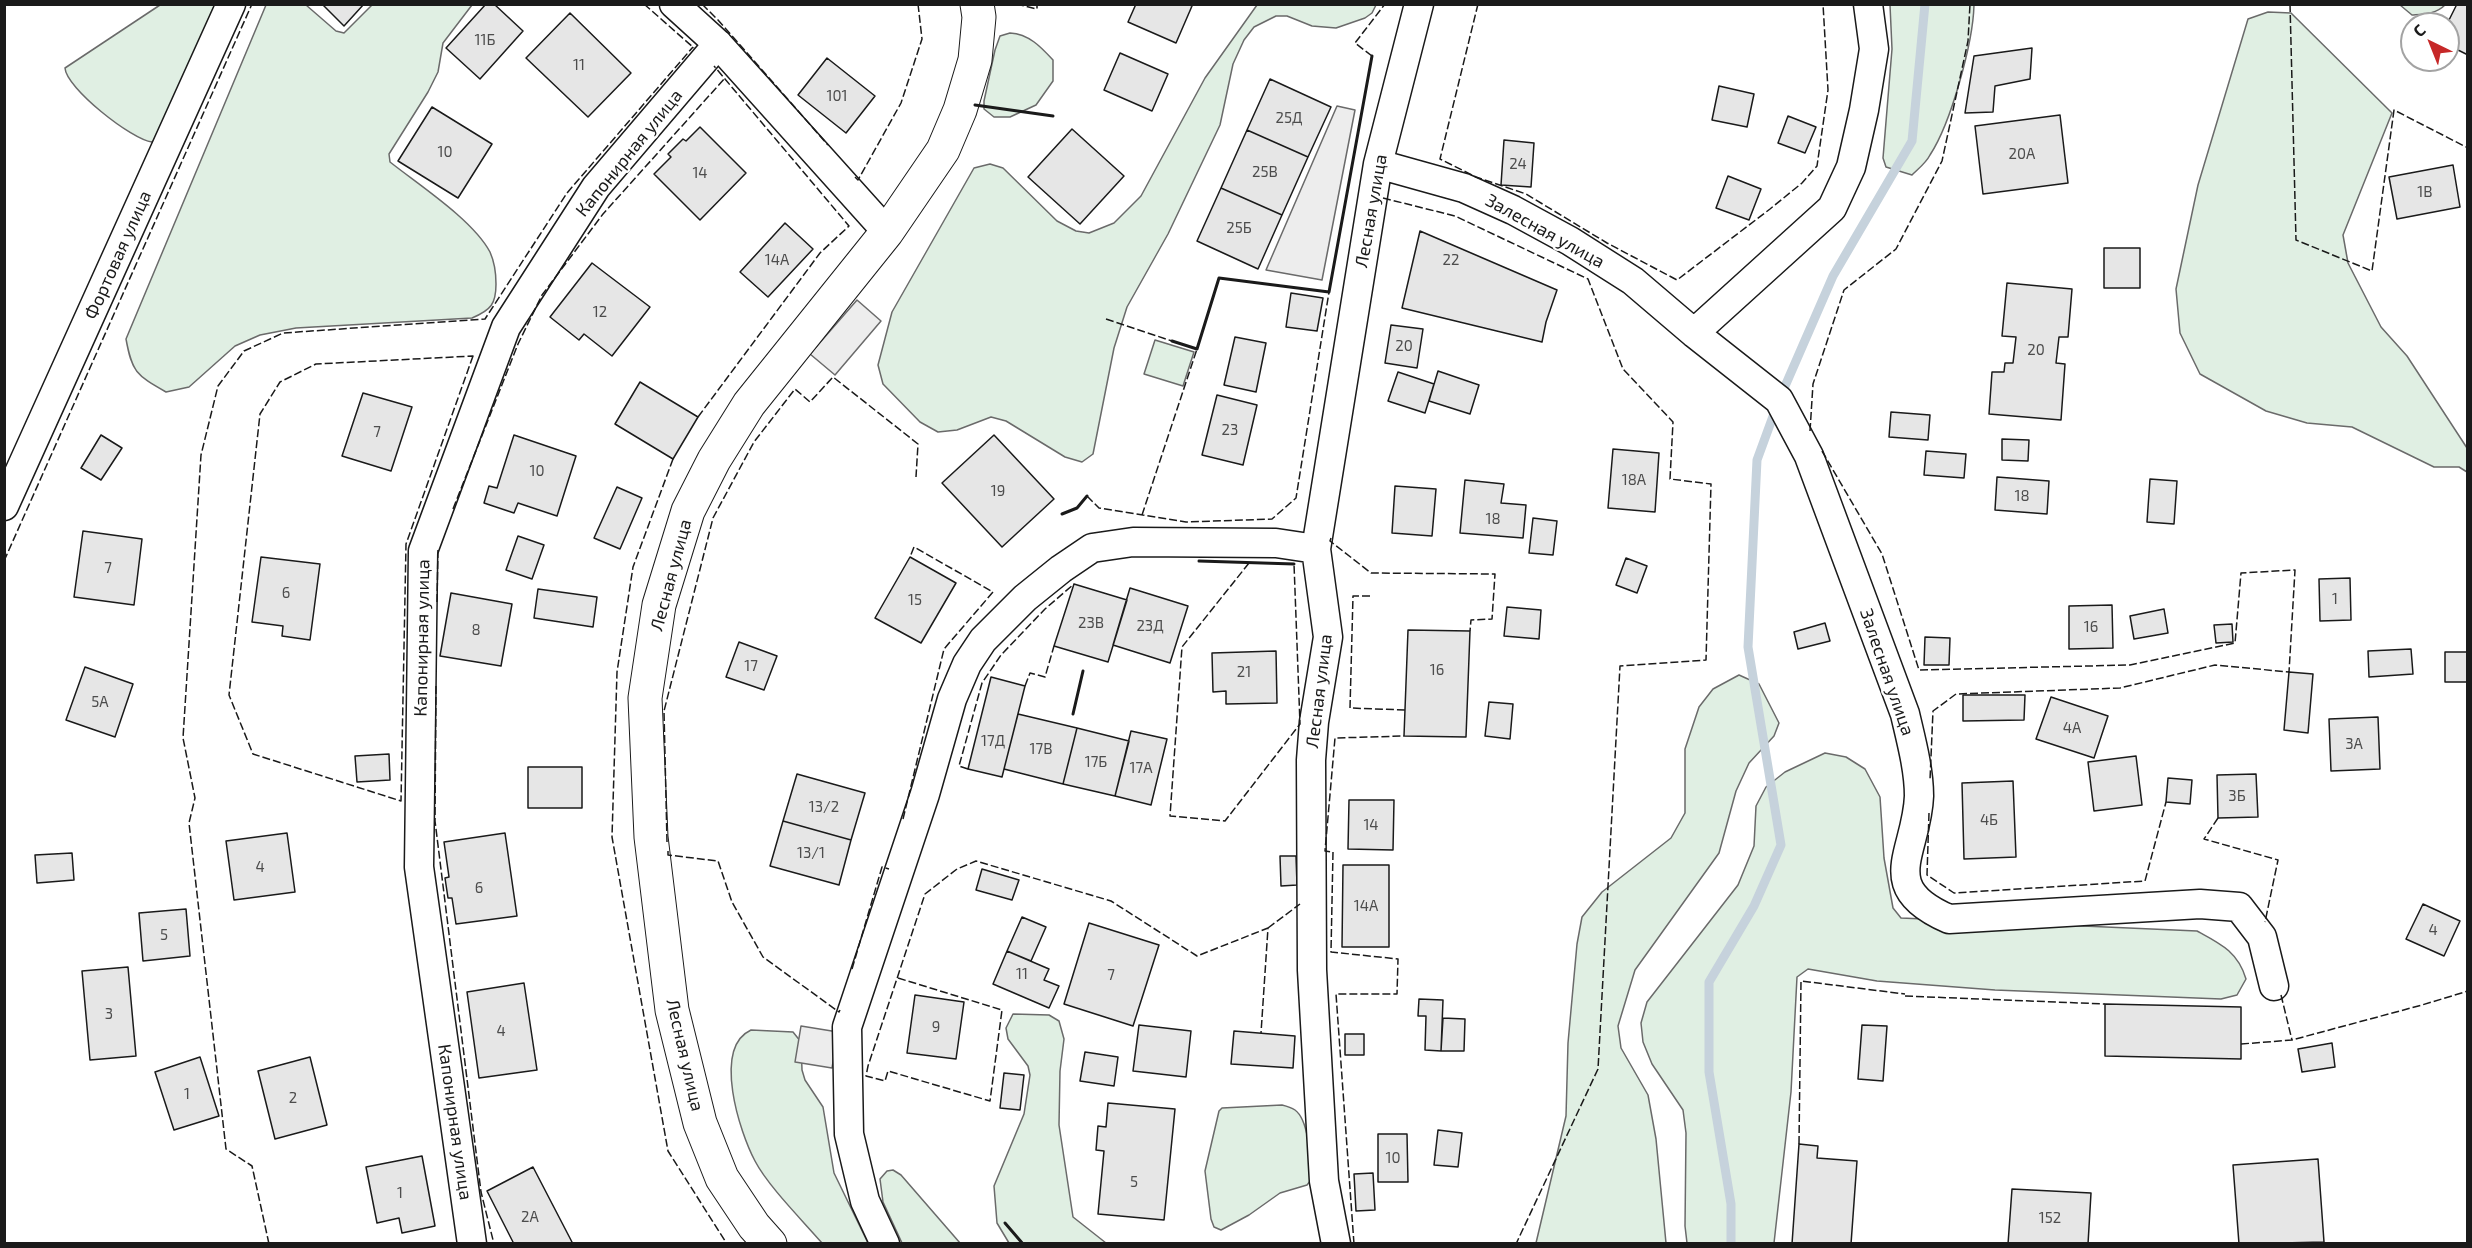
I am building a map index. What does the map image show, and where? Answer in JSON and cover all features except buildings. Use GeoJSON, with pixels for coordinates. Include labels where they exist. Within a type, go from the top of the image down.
{"type":"FeatureCollection","features":[{"type":"Feature","properties":{"kind":"main road","name":"Лесная улица"},"geometry":{"type":"LineString","coordinates":[[770,1244],[754,1226],[722,1178],[700,1123],[672,1010],[651,837],[645,698],[659,605],[688,511],[709,470],[749,405],[887,232],[943,150],[960,110],[975,60],[979,17],[977,4]]}},
{"type":"Feature","properties":{"kind":"street","name":"Фортовая улица"},"geometry":{"type":"LineString","coordinates":[[4,506],[231,4]]}},
{"type":"Feature","properties":{"kind":"street"},"geometry":{"type":"LineString","coordinates":[[674,4],[718,44],[887,232]]}},
{"type":"Feature","properties":{"kind":"street","name":"Лесная улица"},"geometry":{"type":"LineString","coordinates":[[1335,1244],[1324,1181],[1312,970],[1311,760],[1314,722],[1328,637],[1316,549],[1378,164],[1419,4]]}},
{"type":"Feature","properties":{"kind":"street"},"geometry":{"type":"LineString","coordinates":[[1694,333],[1832,207],[1851,166],[1864,110],[1874,49],[1868,4]]}},
{"type":"Feature","properties":{"kind":"street","name":"Капонирная улица"},"geometry":{"type":"LineString","coordinates":[[472,1244],[419,867],[423,551],[506,327],[596,187],[718,44]]}},
{"type":"Feature","properties":{"kind":"street","name":"Залесная улица"},"geometry":{"type":"LineString","coordinates":[[1378,164],[1464,188],[1513,210],[1570,241],[1633,281],[1779,400],[1809,456],[1905,714],[1914,749],[1919,796],[1904,874],[1915,899],[1949,918],[2200,904],[2239,907],[2262,937],[2274,986]]}},
{"type":"Feature","properties":{"kind":"street"},"geometry":{"type":"LineString","coordinates":[[885,1244],[865,1201],[849,1134],[847,1027],[926,794],[952,699],[967,664],[983,640],[1019,604],[1061,569],[1092,548],[1133,542],[1276,543],[1316,549]]}},
{"type":"Feature","properties":{"kind":"green space"},"geometry":{"type":"Polygon","coordinates":[[[160,5],[218,5],[157,139],[152,142],[130,132],[101,112],[76,88],[65,68],[160,5]]]}},
{"type":"Feature","properties":{"kind":"green space"},"geometry":{"type":"Polygon","coordinates":[[[266,5],[306,5],[336,31],[344,33],[372,5],[472,5],[443,43],[438,72],[389,154],[390,162],[459,216],[482,240],[494,263],[495,297],[488,309],[472,318],[296,328],[260,335],[235,346],[189,387],[166,392],[137,372],[133,366],[126,339],[266,5]]]}},
{"type":"Feature","properties":{"kind":"green space"},"geometry":{"type":"Polygon","coordinates":[[[1257,5],[1376,5],[1372,13],[1365,18],[1336,28],[1312,26],[1287,16],[1276,16],[1254,27],[1244,40],[1233,64],[1220,125],[1168,234],[1127,307],[1114,348],[1093,454],[1082,462],[1065,457],[1006,421],[991,417],[957,430],[938,432],[920,422],[883,384],[878,365],[892,312],[974,168],[990,164],[1003,168],[1057,221],[1076,231],[1089,233],[1114,223],[1141,196],[1205,78],[1257,5]]]}},
{"type":"Feature","properties":{"kind":"green space"},"geometry":{"type":"Polygon","coordinates":[[[1890,5],[1974,5],[1970,40],[1960,82],[1946,123],[1930,155],[1912,175],[1886,167],[1883,158],[1892,49],[1890,5]]]}},
{"type":"Feature","properties":{"kind":"green space"},"geometry":{"type":"Polygon","coordinates":[[[2400,5],[2445,5],[2434,12],[2408,12],[2400,5]]]}},
{"type":"Feature","properties":{"kind":"green space"},"geometry":{"type":"Polygon","coordinates":[[[2268,12],[2291,13],[2392,113],[2343,235],[2348,263],[2381,327],[2407,356],[2467,448],[2467,472],[2459,467],[2434,467],[2352,427],[2307,423],[2266,411],[2200,374],[2180,333],[2176,289],[2198,185],[2248,19],[2268,12]]]}},
{"type":"Feature","properties":{"kind":"green space"},"geometry":{"type":"Polygon","coordinates":[[[1010,33],[1029,39],[1053,60],[1053,81],[1036,105],[1010,117],[994,117],[984,109],[984,101],[1000,36],[1010,33]]]}},
{"type":"Feature","properties":{"kind":"green space"},"geometry":{"type":"Polygon","coordinates":[[[1155,340],[1194,352],[1183,386],[1144,374],[1155,340]]]}},
{"type":"Feature","properties":{"kind":"green space"},"geometry":{"type":"Polygon","coordinates":[[[1739,675],[1759,684],[1779,723],[1774,736],[1749,763],[1736,791],[1719,853],[1635,970],[1618,1026],[1621,1048],[1648,1095],[1656,1139],[1666,1243],[1536,1243],[1566,1116],[1568,1043],[1577,944],[1582,917],[1602,892],[1671,838],[1685,813],[1685,749],[1699,707],[1713,689],[1739,675]]]}},
{"type":"Feature","properties":{"kind":"green space"},"geometry":{"type":"Polygon","coordinates":[[[1825,753],[1846,757],[1865,769],[1880,797],[1884,858],[1893,908],[1901,918],[2197,931],[2228,950],[2243,970],[2246,979],[2237,995],[2221,999],[1995,990],[1877,981],[1808,969],[1797,977],[1791,1092],[1774,1243],[1687,1243],[1685,1226],[1686,1133],[1683,1110],[1652,1064],[1643,1042],[1641,1023],[1647,1002],[1738,885],[1754,846],[1756,806],[1766,787],[1785,772],[1825,753]]]}},
{"type":"Feature","properties":{"kind":"green space"},"geometry":{"type":"Polygon","coordinates":[[[1013,1014],[1049,1015],[1059,1021],[1064,1039],[1060,1071],[1059,1125],[1073,1217],[1106,1243],[1009,1243],[997,1223],[994,1186],[1024,1114],[1030,1075],[1028,1066],[1008,1039],[1006,1028],[1013,1014]]]}},
{"type":"Feature","properties":{"kind":"green space"},"geometry":{"type":"Polygon","coordinates":[[[751,1030],[793,1032],[801,1042],[802,1070],[805,1080],[823,1107],[834,1173],[868,1243],[822,1243],[777,1192],[755,1161],[737,1112],[731,1072],[733,1054],[739,1040],[751,1030]]]}},
{"type":"Feature","properties":{"kind":"green space"},"geometry":{"type":"Polygon","coordinates":[[[1282,1105],[1295,1110],[1304,1123],[1311,1180],[1307,1185],[1280,1193],[1249,1215],[1221,1230],[1214,1227],[1205,1171],[1219,1111],[1222,1108],[1282,1105]]]}},
{"type":"Feature","properties":{"kind":"green space"},"geometry":{"type":"Polygon","coordinates":[[[893,1170],[901,1175],[960,1243],[902,1243],[883,1202],[880,1179],[887,1171],[893,1170]]]}},
{"type":"Feature","properties":{"kind":"shaded area"},"geometry":{"type":"Polygon","coordinates":[[[1337,106],[1355,110],[1322,280],[1266,270],[1337,106]]]}},
{"type":"Feature","properties":{"kind":"shaded area"},"geometry":{"type":"Polygon","coordinates":[[[857,300],[881,321],[835,375],[810,354],[857,300]]]}},
{"type":"Feature","properties":{"kind":"shaded area"},"geometry":{"type":"Polygon","coordinates":[[[801,1026],[838,1032],[832,1068],[795,1062],[801,1026]]]}},
{"type":"Feature","properties":{"kind":"waterway"},"geometry":{"type":"LineString","coordinates":[[1731,1244],[1731,1204],[1709,1072],[1709,982],[1754,906],[1781,845],[1748,647],[1757,460],[1779,400],[1833,276],[1912,141],[1925,4]]}},
{"type":"Feature","properties":{"kind":"fence"},"geometry":{"type":"LineString","coordinates":[[4,561],[252,4]]}},
{"type":"Feature","properties":{"kind":"fence"},"geometry":{"type":"LineString","coordinates":[[644,4],[694,48]]}},
{"type":"Feature","properties":{"kind":"fence"},"geometry":{"type":"LineString","coordinates":[[702,4],[828,145]]}},
{"type":"Feature","properties":{"kind":"fence"},"geometry":{"type":"LineString","coordinates":[[855,177],[858,180],[901,103],[922,39],[918,4]]}},
{"type":"Feature","properties":{"kind":"fence"},"geometry":{"type":"LineString","coordinates":[[1016,4],[1037,9],[1037,4]]}},
{"type":"Feature","properties":{"kind":"fence"},"geometry":{"type":"LineString","coordinates":[[1372,56],[1355,43],[1385,4]]}},
{"type":"Feature","properties":{"kind":"fence"},"geometry":{"type":"LineString","coordinates":[[1478,4],[1440,159],[1476,177],[1526,194],[1607,243],[1677,280],[1802,183],[1817,166],[1828,90],[1823,4]]}},
{"type":"Feature","properties":{"kind":"fence"},"geometry":{"type":"LineString","coordinates":[[1810,431],[1813,384],[1844,290],[1896,249],[1942,161],[1968,41],[1970,4]]}},
{"type":"Feature","properties":{"kind":"fence"},"geometry":{"type":"LineString","coordinates":[[2290,4],[2296,240],[2372,271],[2394,110],[2468,148]]}},
{"type":"Feature","properties":{"kind":"fence"},"geometry":{"type":"LineString","coordinates":[[269,1244],[252,1166],[226,1149],[189,823],[195,798],[183,738],[201,455],[218,386],[244,351],[283,333],[485,319],[567,193],[693,47]]}},
{"type":"Feature","properties":{"kind":"fence"},"geometry":{"type":"LineString","coordinates":[[698,417],[820,253],[849,226],[714,66]]}},
{"type":"Feature","properties":{"kind":"fence"},"geometry":{"type":"LineString","coordinates":[[453,509],[518,344],[542,295],[603,214],[725,78]]}},
{"type":"Feature","properties":{"kind":"fence"},"geometry":{"type":"LineString","coordinates":[[1383,198],[1455,216],[1588,279],[1623,369],[1673,422],[1670,479],[1711,484],[1706,660],[1620,666],[1598,1069],[1516,1244]]}},
{"type":"Feature","properties":{"kind":"fence"},"geometry":{"type":"LineString","coordinates":[[1087,496],[1099,508],[1186,522],[1272,519],[1296,498],[1329,292]]}},
{"type":"Feature","properties":{"kind":"fence"},"geometry":{"type":"LineString","coordinates":[[1106,319],[1172,341]]}},
{"type":"Feature","properties":{"kind":"fence"},"geometry":{"type":"LineString","coordinates":[[1142,515],[1197,349]]}},
{"type":"Feature","properties":{"kind":"fence"},"geometry":{"type":"LineString","coordinates":[[473,356],[406,544],[401,801],[253,754],[229,695],[260,414],[280,382],[316,364],[473,356]]}},
{"type":"Feature","properties":{"kind":"fence"},"geometry":{"type":"LineString","coordinates":[[667,842],[664,711],[713,518],[754,442],[795,389],[810,402],[833,377],[918,444],[916,477]]}},
{"type":"Feature","properties":{"kind":"fence"},"geometry":{"type":"LineString","coordinates":[[1822,451],[1882,554],[1919,670],[2130,665],[2235,643],[2241,573],[2295,570],[2289,672],[2215,665],[2120,688],[1956,694],[1933,711],[1930,780]]}},
{"type":"Feature","properties":{"kind":"fence"},"geometry":{"type":"LineString","coordinates":[[673,459],[633,567],[617,672],[612,837],[668,1151],[727,1244]]}},
{"type":"Feature","properties":{"kind":"fence"},"geometry":{"type":"LineString","coordinates":[[1331,538],[1330,541],[1371,573],[1495,574],[1492,619],[1471,620],[1470,631]]}},
{"type":"Feature","properties":{"kind":"fence"},"geometry":{"type":"LineString","coordinates":[[903,819],[944,649],[993,592],[914,547],[910,557]]}},
{"type":"Feature","properties":{"kind":"fence"},"geometry":{"type":"LineString","coordinates":[[437,602],[438,548]]}},
{"type":"Feature","properties":{"kind":"fence"},"geometry":{"type":"LineString","coordinates":[[1249,563],[1182,647],[1170,816],[1225,821],[1300,724],[1294,564]]}},
{"type":"Feature","properties":{"kind":"fence"},"geometry":{"type":"LineString","coordinates":[[968,769],[959,766],[982,683],[1001,655],[1045,609],[1074,584]]}},
{"type":"Feature","properties":{"kind":"fence"},"geometry":{"type":"LineString","coordinates":[[1370,596],[1353,596],[1350,708],[1405,710]]}},
{"type":"Feature","properties":{"kind":"fence"},"geometry":{"type":"LineString","coordinates":[[1025,686],[1030,673],[1045,677],[1054,646]]}},
{"type":"Feature","properties":{"kind":"fence"},"geometry":{"type":"LineString","coordinates":[[436,686],[435,821],[481,1192],[494,1244]]}},
{"type":"Feature","properties":{"kind":"fence"},"geometry":{"type":"LineString","coordinates":[[1354,1244],[1336,994],[1397,994],[1398,959],[1331,952],[1333,852],[1325,851],[1335,738],[1404,736]]}},
{"type":"Feature","properties":{"kind":"fence"},"geometry":{"type":"LineString","coordinates":[[1929,813],[1927,875],[1954,893],[2145,881],[2166,802]]}},
{"type":"Feature","properties":{"kind":"fence"},"geometry":{"type":"LineString","coordinates":[[2218,818],[2204,839],[2278,860],[2265,922]]}},
{"type":"Feature","properties":{"kind":"fence"},"geometry":{"type":"LineString","coordinates":[[668,851],[668,855],[718,861],[732,902],[763,957],[839,1012],[840,1010]]}},
{"type":"Feature","properties":{"kind":"fence"},"geometry":{"type":"LineString","coordinates":[[898,978],[1002,1010],[990,1101],[888,1071],[885,1081],[866,1076],[925,894],[957,869],[976,861],[1111,901],[1197,956],[1268,928],[1261,1033]]}},
{"type":"Feature","properties":{"kind":"fence"},"geometry":{"type":"LineString","coordinates":[[852,969],[882,867],[889,869]]}},
{"type":"Feature","properties":{"kind":"fence"},"geometry":{"type":"LineString","coordinates":[[1268,928],[1300,904]]}},
{"type":"Feature","properties":{"kind":"fence"},"geometry":{"type":"LineString","coordinates":[[1799,1144],[1801,981],[1905,994]]}},
{"type":"Feature","properties":{"kind":"fence"},"geometry":{"type":"LineString","coordinates":[[2241,1044],[2292,1040],[2468,991]]}},
{"type":"Feature","properties":{"kind":"fence"},"geometry":{"type":"LineString","coordinates":[[2281,995],[2292,1040]]}},
{"type":"Feature","properties":{"kind":"fence"},"geometry":{"type":"LineString","coordinates":[[1905,996],[2105,1004]]}},
{"type":"Feature","properties":{"kind":"wall"},"geometry":{"type":"LineString","coordinates":[[1172,341],[1197,349],[1219,278],[1329,292],[1372,56]]}},
{"type":"Feature","properties":{"kind":"wall"},"geometry":{"type":"LineString","coordinates":[[975,105],[1053,116]]}},
{"type":"Feature","properties":{"kind":"wall"},"geometry":{"type":"LineString","coordinates":[[1062,514],[1077,508],[1087,496]]}},
{"type":"Feature","properties":{"kind":"wall"},"geometry":{"type":"LineString","coordinates":[[1199,561],[1294,564]]}},
{"type":"Feature","properties":{"kind":"wall"},"geometry":{"type":"LineString","coordinates":[[1073,714],[1083,671]]}},
{"type":"Feature","properties":{"kind":"wall"},"geometry":{"type":"LineString","coordinates":[[1005,1223],[1023,1244]]}}]}
